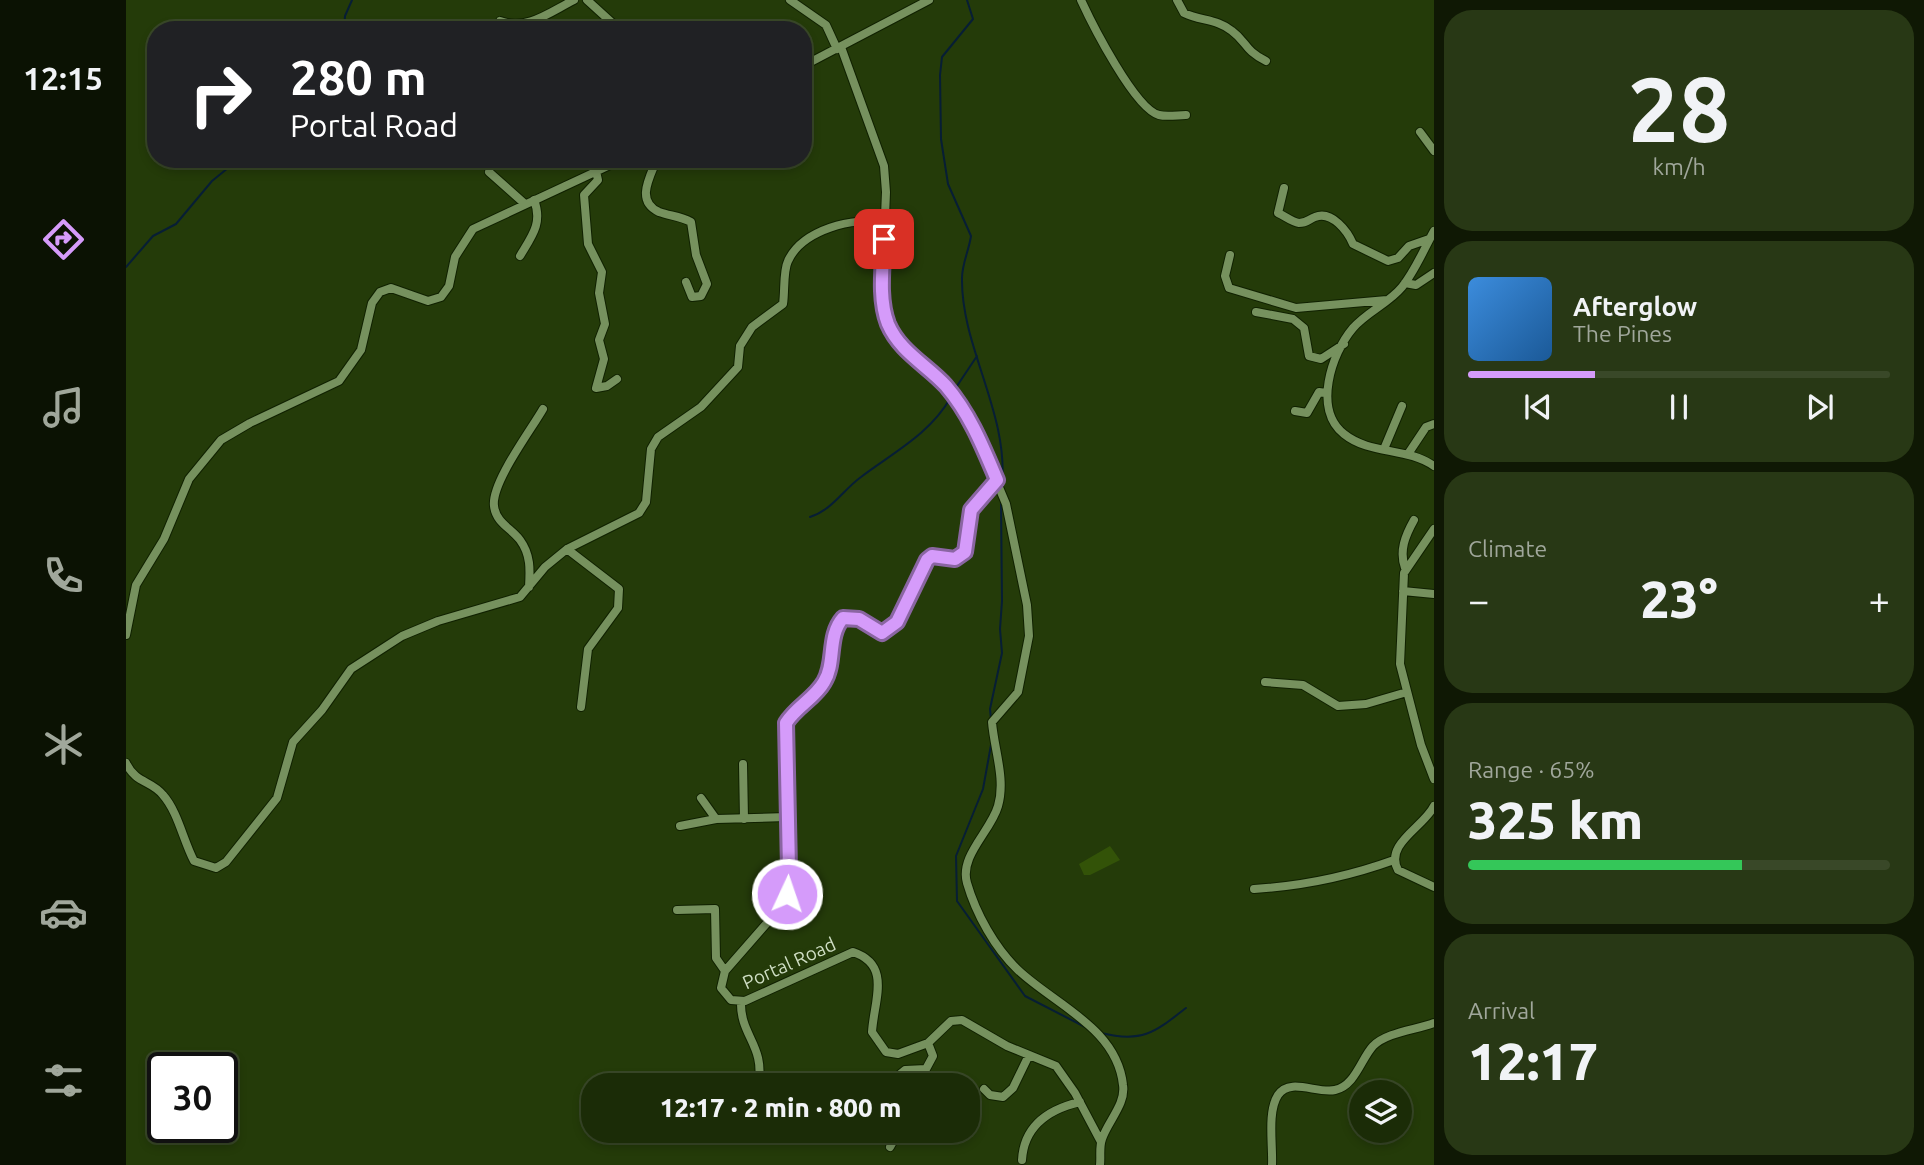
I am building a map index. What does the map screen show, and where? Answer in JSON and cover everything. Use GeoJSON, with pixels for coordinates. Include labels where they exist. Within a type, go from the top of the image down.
{"type":"FeatureCollection","features":[{"type":"Feature","properties":{"kind":"street"},"geometry":{"type":"LineString","coordinates":[[533,21],[573,0]]}},
{"type":"Feature","properties":{"kind":"street"},"geometry":{"type":"LineString","coordinates":[[587,0],[610,21]]}},
{"type":"Feature","properties":{"kind":"street"},"geometry":{"type":"LineString","coordinates":[[790,0],[826,25],[839,48],[881,155],[886,192],[882,289],[888,324],[905,350],[944,384],[964,409],[1006,504],[1027,605],[1029,636],[1018,692],[992,722],[999,768],[999,803],[993,820],[968,862],[966,878],[980,913],[1003,953],[1020,972],[1102,1038],[1118,1066],[1123,1094],[1101,1142],[1100,1165]]}},
{"type":"Feature","properties":{"kind":"street"},"geometry":{"type":"LineString","coordinates":[[812,62],[929,0]]}},
{"type":"Feature","properties":{"kind":"street"},"geometry":{"type":"LineString","coordinates":[[1081,0],[1108,56],[1148,109],[1159,115],[1186,115]]}},
{"type":"Feature","properties":{"kind":"street"},"geometry":{"type":"LineString","coordinates":[[1177,0],[1184,13],[1215,21],[1234,32],[1248,52],[1266,61]]}},
{"type":"Feature","properties":{"kind":"street"},"geometry":{"type":"LineString","coordinates":[[1420,132],[1434,151]]}},
{"type":"Feature","properties":{"kind":"street"},"geometry":{"type":"LineString","coordinates":[[126,635],[136,585],[164,539],[189,479],[221,440],[339,381],[362,350],[372,303],[380,292],[391,288],[428,301],[441,297],[449,286],[455,257],[473,229],[604,168]]}},
{"type":"Feature","properties":{"kind":"street"},"geometry":{"type":"LineString","coordinates":[[653,168],[644,191],[648,204],[660,212],[691,222],[696,255],[707,284],[701,296],[692,297],[686,282]]}},
{"type":"Feature","properties":{"kind":"street"},"geometry":{"type":"LineString","coordinates":[[489,172],[525,204]]}},
{"type":"Feature","properties":{"kind":"street"},"geometry":{"type":"LineString","coordinates":[[596,172],[598,180],[584,195],[588,244],[602,272],[599,293],[605,324],[599,341],[604,359],[596,388],[607,386],[617,379]]}},
{"type":"Feature","properties":{"kind":"street"},"geometry":{"type":"LineString","coordinates":[[1284,188],[1279,213],[1297,223],[1327,216],[1347,231],[1353,244],[1388,261],[1398,258],[1409,246],[1432,235]]}},
{"type":"Feature","properties":{"kind":"street"},"geometry":{"type":"LineString","coordinates":[[520,256],[536,229],[539,214],[534,200]]}},
{"type":"Feature","properties":{"kind":"street"},"geometry":{"type":"LineString","coordinates":[[126,763],[136,779],[161,791],[168,801],[194,861],[215,868],[226,862],[277,798],[293,742],[322,710],[351,668],[402,636],[438,621],[520,597],[545,567],[567,549],[639,513],[646,502],[651,449],[658,437],[701,407],[738,366],[740,346],[752,327],[783,304],[787,262],[801,243],[839,226],[884,223]]}},
{"type":"Feature","properties":{"kind":"street"},"geometry":{"type":"LineString","coordinates":[[1432,235],[1405,283],[1354,327],[1344,344],[1326,393],[1331,420],[1341,432],[1355,441],[1408,454],[1434,466]]}},
{"type":"Feature","properties":{"kind":"street"},"geometry":{"type":"LineString","coordinates":[[1230,255],[1225,276],[1229,288],[1265,300],[1296,308],[1387,300]]}},
{"type":"Feature","properties":{"kind":"street"},"geometry":{"type":"LineString","coordinates":[[1405,283],[1416,285],[1434,273]]}},
{"type":"Feature","properties":{"kind":"street"},"geometry":{"type":"LineString","coordinates":[[1256,312],[1293,319],[1304,328],[1309,356],[1321,359],[1344,344]]}},
{"type":"Feature","properties":{"kind":"street"},"geometry":{"type":"LineString","coordinates":[[1295,411],[1307,413],[1319,392],[1326,393]]}},
{"type":"Feature","properties":{"kind":"street"},"geometry":{"type":"LineString","coordinates":[[1384,449],[1402,407]]}},
{"type":"Feature","properties":{"kind":"street"},"geometry":{"type":"LineString","coordinates":[[529,587],[531,563],[520,540],[501,523],[494,506],[499,484],[543,410]]}},
{"type":"Feature","properties":{"kind":"street"},"geometry":{"type":"LineString","coordinates":[[1408,454],[1426,427],[1434,424]]}},
{"type":"Feature","properties":{"kind":"street","name":"Portal Road"},"geometry":{"type":"LineString","coordinates":[[997,480],[971,510],[965,552],[955,559],[932,556],[927,560],[897,622],[889,630],[882,633],[852,617],[843,618],[838,624],[824,683],[796,708],[786,723],[787,894],[781,907],[725,971],[721,982],[723,993],[731,1000],[741,1002],[853,952],[867,957],[877,968],[879,983],[872,1032],[886,1052],[898,1054],[928,1043],[951,1021],[962,1020],[1056,1066],[1080,1102],[1101,1142]]}},
{"type":"Feature","properties":{"kind":"street"},"geometry":{"type":"LineString","coordinates":[[1414,520],[1406,535],[1401,557],[1405,568],[1400,664],[1421,745],[1434,779]]}},
{"type":"Feature","properties":{"kind":"street"},"geometry":{"type":"LineString","coordinates":[[1405,568],[1434,529]]}},
{"type":"Feature","properties":{"kind":"street"},"geometry":{"type":"LineString","coordinates":[[567,549],[619,590],[618,608],[589,649],[581,707]]}},
{"type":"Feature","properties":{"kind":"street"},"geometry":{"type":"LineString","coordinates":[[1403,591],[1434,594]]}},
{"type":"Feature","properties":{"kind":"street"},"geometry":{"type":"LineString","coordinates":[[1265,681],[1303,685],[1338,706],[1366,704],[1407,692]]}},
{"type":"Feature","properties":{"kind":"street"},"geometry":{"type":"LineString","coordinates":[[743,764],[744,819]]}},
{"type":"Feature","properties":{"kind":"street"},"geometry":{"type":"LineString","coordinates":[[701,798],[716,820]]}},
{"type":"Feature","properties":{"kind":"street"},"geometry":{"type":"LineString","coordinates":[[1434,806],[1426,818],[1397,847],[1394,860],[1395,866],[1405,875],[1434,887]]}},
{"type":"Feature","properties":{"kind":"street"},"geometry":{"type":"LineString","coordinates":[[680,826],[716,820],[787,817]]}},
{"type":"Feature","properties":{"kind":"street"},"geometry":{"type":"LineString","coordinates":[[1254,889],[1284,887],[1343,876],[1394,860]]}},
{"type":"Feature","properties":{"kind":"street"},"geometry":{"type":"LineString","coordinates":[[677,910],[715,909],[716,958],[725,971]]}},
{"type":"Feature","properties":{"kind":"street"},"geometry":{"type":"LineString","coordinates":[[741,1002],[740,1014],[762,1064],[760,1073]]}},
{"type":"Feature","properties":{"kind":"street"},"geometry":{"type":"LineString","coordinates":[[1272,1165],[1274,1104],[1283,1090],[1291,1087],[1327,1091],[1340,1089],[1353,1077],[1379,1041],[1434,1023]]}},
{"type":"Feature","properties":{"kind":"street"},"geometry":{"type":"LineString","coordinates":[[901,1073],[905,1070],[926,1069],[933,1056],[928,1043]]}},
{"type":"Feature","properties":{"kind":"street"},"geometry":{"type":"LineString","coordinates":[[984,1089],[989,1095],[1003,1097],[1013,1088],[1029,1055]]}},
{"type":"Feature","properties":{"kind":"street"},"geometry":{"type":"LineString","coordinates":[[1022,1160],[1023,1150],[1039,1119],[1057,1107],[1080,1102]]}},
{"type":"Feature","properties":{"kind":"street"},"geometry":{"type":"LineString","coordinates":[[890,1147],[892,1143]]}},
{"type":"Feature","properties":{"kind":"green space"},"geometry":{"type":"Polygon","coordinates":[[[1110,846],[1120,860],[1090,875],[1084,875],[1079,864],[1110,846]]]}},
{"type":"Feature","properties":{"kind":"waterway"},"geometry":{"type":"LineString","coordinates":[[345,21],[352,0]]}},
{"type":"Feature","properties":{"kind":"waterway"},"geometry":{"type":"LineString","coordinates":[[967,0],[973,19],[942,57],[941,139],[948,184],[971,236],[962,273],[964,304],[999,432],[1002,486]]}},
{"type":"Feature","properties":{"kind":"waterway"},"geometry":{"type":"LineString","coordinates":[[126,267],[153,236],[176,224],[212,181],[228,168]]}},
{"type":"Feature","properties":{"kind":"waterway"},"geometry":{"type":"LineString","coordinates":[[955,389],[977,356]]}},
{"type":"Feature","properties":{"kind":"waterway"},"geometry":{"type":"LineString","coordinates":[[810,517],[825,510],[861,477],[922,432],[951,397]]}},
{"type":"Feature","properties":{"kind":"waterway"},"geometry":{"type":"LineString","coordinates":[[991,719],[990,709],[1002,653],[1001,502]]}},
{"type":"Feature","properties":{"kind":"waterway"},"geometry":{"type":"LineString","coordinates":[[991,745],[983,789],[956,856],[957,901],[1025,996],[1089,1029]]}},
{"type":"Feature","properties":{"kind":"waterway"},"geometry":{"type":"LineString","coordinates":[[1101,1033],[1127,1037],[1147,1034],[1186,1008]]}},
{"type":"Feature","properties":{"kind":"route"},"geometry":{"type":"LineString","coordinates":[[787,894],[789,869],[784,758],[786,723],[796,708],[824,683],[830,668],[835,633],[843,618],[859,619],[882,633],[889,630],[897,622],[927,560],[932,556],[955,559],[965,552],[971,510],[997,480],[964,409],[944,384],[910,355],[895,338],[883,302],[884,239]]}}]}
